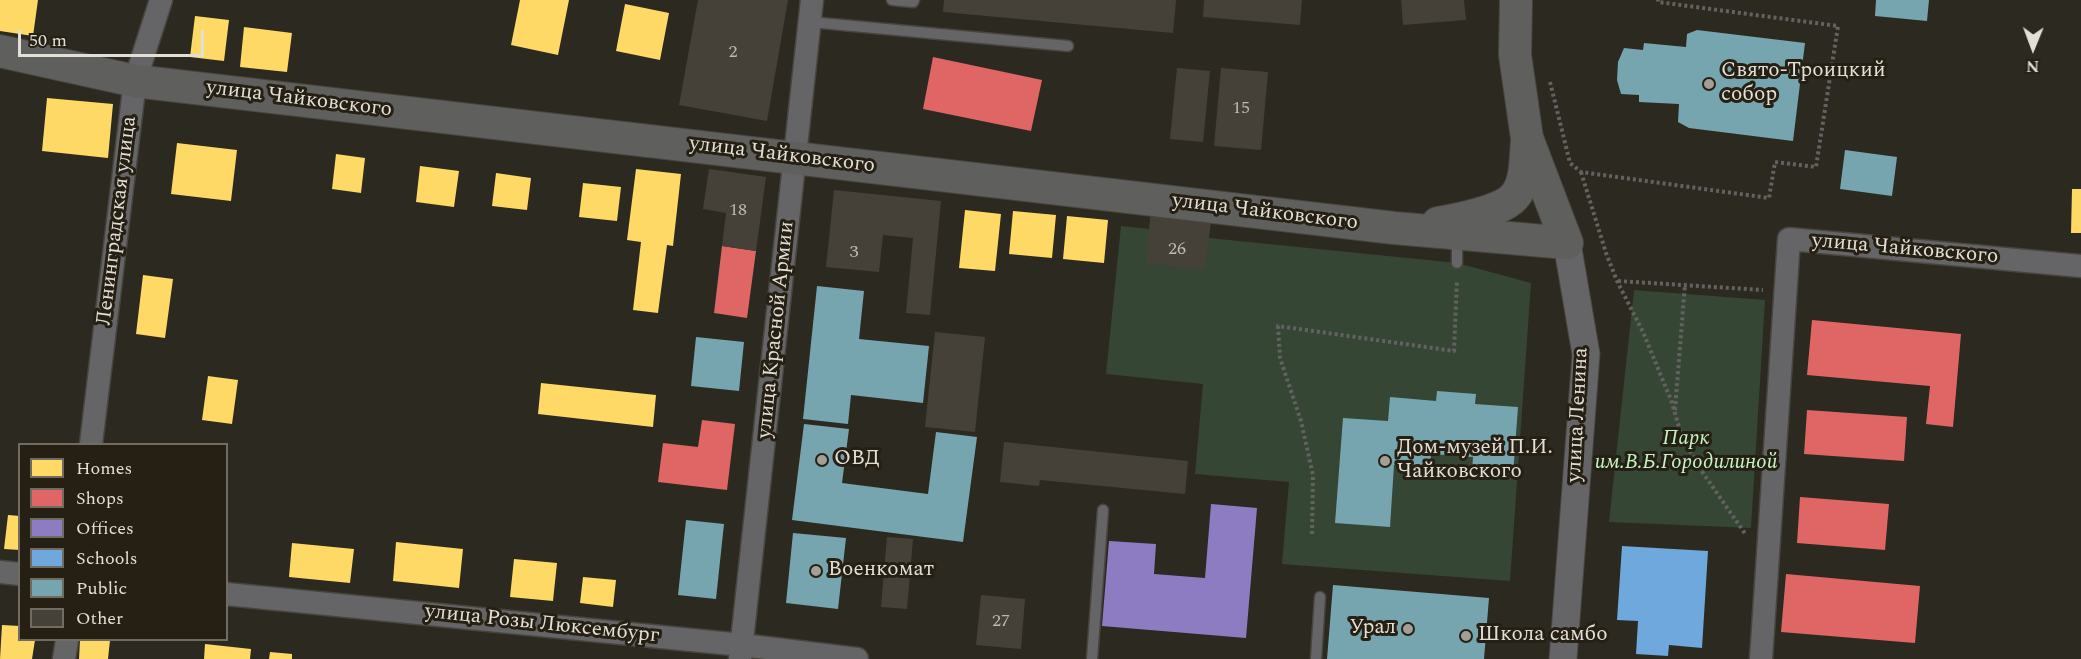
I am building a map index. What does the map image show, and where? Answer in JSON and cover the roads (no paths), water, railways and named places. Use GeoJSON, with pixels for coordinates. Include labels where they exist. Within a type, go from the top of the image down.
{"type":"FeatureCollection","features":[{"type":"Feature","properties":{"kind":"main road","name":"улица Ленина"},"geometry":{"type":"LineString","coordinates":[[1516,0],[1515,55],[1527,138],[1566,243]]}},
{"type":"Feature","properties":{"kind":"main road","name":"улица Чайковского"},"geometry":{"type":"LineString","coordinates":[[0,51],[135,81],[1394,228],[1457,248],[1566,243]]}},
{"type":"Feature","properties":{"kind":"main road"},"geometry":{"type":"LineString","coordinates":[[1394,228],[1463,219],[1494,209],[1514,198],[1524,177],[1527,138]]}},
{"type":"Feature","properties":{"kind":"street","name":"Ленинградская улица"},"geometry":{"type":"LineString","coordinates":[[91,443],[135,81],[161,0]]}},
{"type":"Feature","properties":{"kind":"street","name":"улица Красной Армии"},"geometry":{"type":"LineString","coordinates":[[741,652],[811,11]]}},
{"type":"Feature","properties":{"kind":"street","name":"улица Чайковского"},"geometry":{"type":"LineString","coordinates":[[1761,659],[1790,239],[2081,266]]}},
{"type":"Feature","properties":{"kind":"street","name":"улица Ленина"},"geometry":{"type":"LineString","coordinates":[[1563,659],[1586,354],[1566,243]]}},
{"type":"Feature","properties":{"kind":"street"},"geometry":{"type":"LineString","coordinates":[[0,572],[18,574]]}},
{"type":"Feature","properties":{"kind":"street","name":"улица Розы Люксембург"},"geometry":{"type":"LineString","coordinates":[[228,594],[741,652],[857,659]]}},
{"type":"Feature","properties":{"kind":"street"},"geometry":{"type":"LineString","coordinates":[[64,659],[67,641]]}},
{"type":"Feature","properties":{"kind":"lane"},"geometry":{"type":"LineString","coordinates":[[891,0],[913,2],[914,0]]}},
{"type":"Feature","properties":{"kind":"lane"},"geometry":{"type":"LineString","coordinates":[[811,11],[1068,46]]}},
{"type":"Feature","properties":{"kind":"lane"},"geometry":{"type":"LineString","coordinates":[[1092,659],[1103,510]]}},
{"type":"Feature","properties":{"kind":"lane"},"geometry":{"type":"LineString","coordinates":[[1316,659],[1320,597]]}},
{"type":"Feature","properties":{"kind":"place","name":"Свято-Троицкий собор"},"geometry":{"type":"Point","coordinates":[1709,84]}},
{"type":"Feature","properties":{"kind":"place","name":"ОВД"},"geometry":{"type":"Point","coordinates":[822,460]}},
{"type":"Feature","properties":{"kind":"place","name":"Дом-музей П.И. Чайковского"},"geometry":{"type":"Point","coordinates":[1385,461]}},
{"type":"Feature","properties":{"kind":"place","name":"Военкомат"},"geometry":{"type":"Point","coordinates":[816,571]}},
{"type":"Feature","properties":{"kind":"place","name":"Урал"},"geometry":{"type":"Point","coordinates":[1408,629]}},
{"type":"Feature","properties":{"kind":"place","name":"Школа самбо"},"geometry":{"type":"Point","coordinates":[1466,636]}},
{"type":"Feature","properties":{"kind":"park label","name":"Парк им.В.Б.Городилиной"},"geometry":{"type":"Point","coordinates":[1686,452]}}]}
